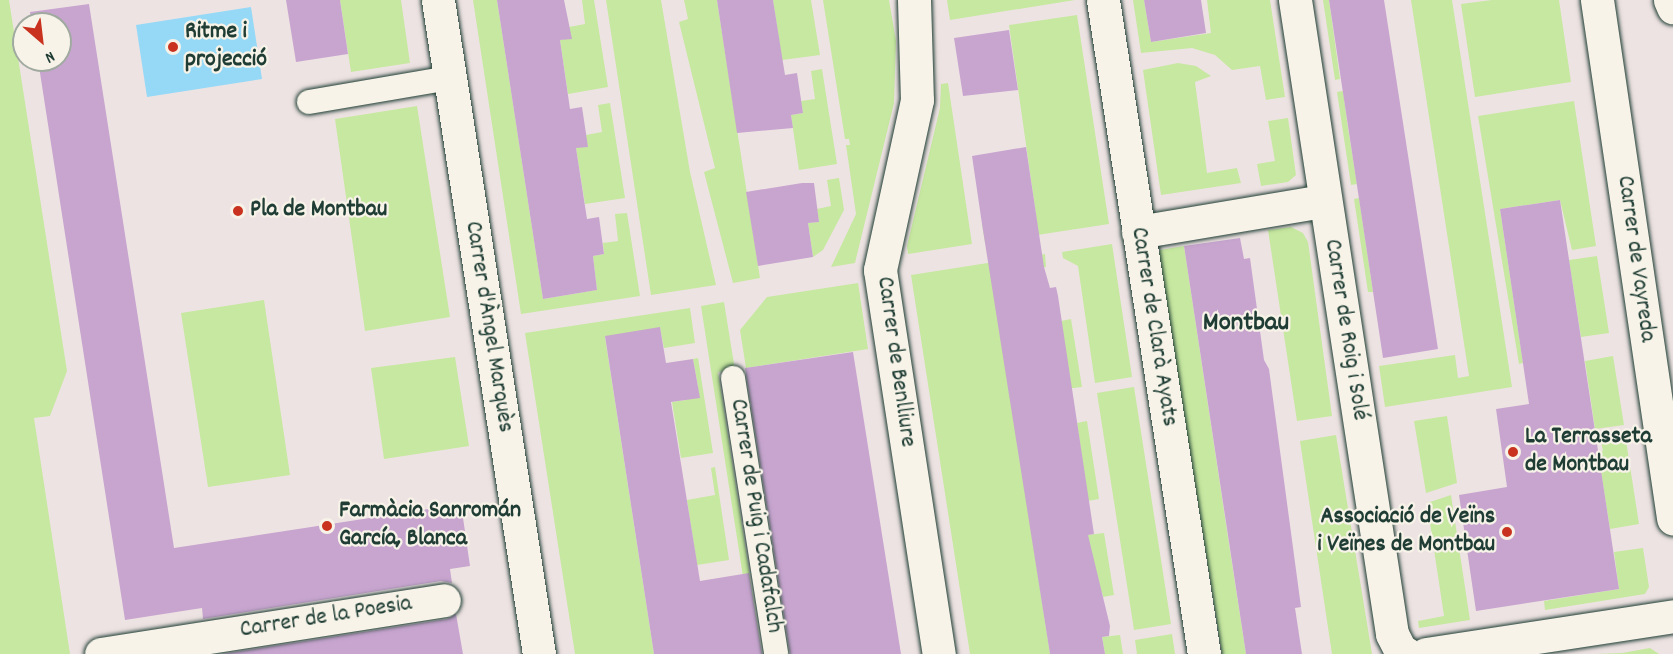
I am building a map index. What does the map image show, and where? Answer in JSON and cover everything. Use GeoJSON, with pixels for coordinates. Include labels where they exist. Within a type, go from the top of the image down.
{"type":"FeatureCollection","features":[{"type":"Feature","properties":{"kind":"street","name":"Carrer d'Àngel Marquès"},"geometry":{"type":"LineString","coordinates":[[438,0],[539,654]]}},
{"type":"Feature","properties":{"kind":"street","name":"Carrer de Benlliure"},"geometry":{"type":"LineString","coordinates":[[914,0],[917,100],[880,270],[939,654]]}},
{"type":"Feature","properties":{"kind":"street","name":"Carrer de Clarà Ayats"},"geometry":{"type":"LineString","coordinates":[[1103,0],[1204,654]]}},
{"type":"Feature","properties":{"kind":"street","name":"Carrer de Roig i Solé"},"geometry":{"type":"LineString","coordinates":[[1295,0],[1392,634],[1400,650],[1407,654]]}},
{"type":"Feature","properties":{"kind":"street","name":"Carrer de Vayreda"},"geometry":{"type":"LineString","coordinates":[[1597,0],[1673,518]]}},
{"type":"Feature","properties":{"kind":"street"},"geometry":{"type":"LineString","coordinates":[[1670,0],[1673,6]]}},
{"type":"Feature","properties":{"kind":"street"},"geometry":{"type":"LineString","coordinates":[[1138,232],[1324,201]]}},
{"type":"Feature","properties":{"kind":"street","name":"Carrer de la Poesia"},"geometry":{"type":"LineString","coordinates":[[101,654],[444,600]]}},
{"type":"Feature","properties":{"kind":"street"},"geometry":{"type":"LineString","coordinates":[[1426,654],[1673,616]]}},
{"type":"Feature","properties":{"kind":"lane"},"geometry":{"type":"LineString","coordinates":[[309,102],[450,78]]}},
{"type":"Feature","properties":{"kind":"lane","name":"Carrer de Puig i Cadafalch"},"geometry":{"type":"LineString","coordinates":[[733,378],[776,654]]}},
{"type":"Feature","properties":{"kind":"green space"},"geometry":{"type":"Polygon","coordinates":[[[0,0],[9,0],[12,19],[12,72],[20,72],[67,371],[50,416],[34,418],[70,654],[0,654],[0,0]]]}},
{"type":"Feature","properties":{"kind":"green space"},"geometry":{"type":"Polygon","coordinates":[[[340,0],[401,0],[410,63],[351,72],[340,0]]]}},
{"type":"Feature","properties":{"kind":"green space"},"geometry":{"type":"Polygon","coordinates":[[[473,0],[497,0],[543,299],[597,290],[593,256],[604,254],[603,243],[618,241],[615,214],[627,213],[640,296],[521,314],[473,0]]]}},
{"type":"Feature","properties":{"kind":"green space"},"geometry":{"type":"Polygon","coordinates":[[[582,0],[594,0],[608,87],[568,94],[560,40],[571,38],[569,27],[585,24],[582,0]]]}},
{"type":"Feature","properties":{"kind":"green space"},"geometry":{"type":"Polygon","coordinates":[[[606,0],[661,0],[690,172],[716,285],[651,295],[606,0]]]}},
{"type":"Feature","properties":{"kind":"green space"},"geometry":{"type":"Polygon","coordinates":[[[684,0],[717,0],[760,278],[733,283],[704,172],[715,168],[679,22],[688,19],[684,0]]]}},
{"type":"Feature","properties":{"kind":"green space"},"geometry":{"type":"Polygon","coordinates":[[[773,0],[811,0],[820,55],[782,60],[773,0]]]}},
{"type":"Feature","properties":{"kind":"green space"},"geometry":{"type":"Polygon","coordinates":[[[823,0],[889,0],[896,41],[894,103],[855,263],[831,267],[856,214],[846,145],[850,145],[849,139],[845,139],[823,0]]]}},
{"type":"Feature","properties":{"kind":"green space"},"geometry":{"type":"Polygon","coordinates":[[[947,0],[1075,0],[950,20],[947,0]]]}},
{"type":"Feature","properties":{"kind":"green space"},"geometry":{"type":"Polygon","coordinates":[[[1133,0],[1144,0],[1151,42],[1211,33],[1207,0],[1270,0],[1285,97],[1266,100],[1260,66],[1232,70],[1215,55],[1192,48],[1141,53],[1133,0]]]}},
{"type":"Feature","properties":{"kind":"green space"},"geometry":{"type":"Polygon","coordinates":[[[1323,0],[1329,0],[1340,79],[1335,80],[1323,0]]]}},
{"type":"Feature","properties":{"kind":"green space"},"geometry":{"type":"Polygon","coordinates":[[[1411,0],[1452,0],[1512,387],[1385,407],[1379,366],[1455,355],[1458,378],[1469,376],[1411,0]]]}},
{"type":"Feature","properties":{"kind":"green space"},"geometry":{"type":"Polygon","coordinates":[[[1492,0],[1559,0],[1571,82],[1475,97],[1461,4],[1492,0]]]}},
{"type":"Feature","properties":{"kind":"green space"},"geometry":{"type":"Polygon","coordinates":[[[1077,15],[1109,224],[985,243],[982,224],[1036,215],[1009,25],[1077,15]]]}},
{"type":"Feature","properties":{"kind":"green space"},"geometry":{"type":"Polygon","coordinates":[[[1178,63],[1196,66],[1211,76],[1195,82],[1207,173],[1237,168],[1241,183],[1161,195],[1143,70],[1178,63]]]}},
{"type":"Feature","properties":{"kind":"green space"},"geometry":{"type":"Polygon","coordinates":[[[822,69],[837,164],[799,170],[791,115],[803,113],[801,101],[815,99],[811,71],[822,69]]]}},
{"type":"Feature","properties":{"kind":"green space"},"geometry":{"type":"Polygon","coordinates":[[[948,83],[972,244],[908,254],[907,246],[940,108],[941,84],[948,83]]]}},
{"type":"Feature","properties":{"kind":"green space"},"geometry":{"type":"Polygon","coordinates":[[[1343,91],[1357,184],[1351,185],[1337,92],[1343,91]]]}},
{"type":"Feature","properties":{"kind":"green space"},"geometry":{"type":"Polygon","coordinates":[[[1574,101],[1596,246],[1572,250],[1560,200],[1500,209],[1523,363],[1519,364],[1478,116],[1574,101]]]}},
{"type":"Feature","properties":{"kind":"green space"},"geometry":{"type":"Polygon","coordinates":[[[610,103],[625,198],[585,204],[576,148],[586,135],[602,132],[598,105],[610,103]]]}},
{"type":"Feature","properties":{"kind":"green space"},"geometry":{"type":"Polygon","coordinates":[[[417,106],[450,317],[365,331],[335,119],[417,106]]]}},
{"type":"Feature","properties":{"kind":"green space"},"geometry":{"type":"Polygon","coordinates":[[[1288,118],[1296,175],[1288,182],[1261,186],[1257,164],[1275,161],[1268,121],[1288,118]]]}},
{"type":"Feature","properties":{"kind":"green space"},"geometry":{"type":"Polygon","coordinates":[[[839,178],[844,210],[823,250],[813,257],[808,223],[819,222],[817,209],[831,206],[827,180],[839,178]]]}},
{"type":"Feature","properties":{"kind":"green space"},"geometry":{"type":"Polygon","coordinates":[[[1359,198],[1373,292],[1368,292],[1354,199],[1359,198]]]}},
{"type":"Feature","properties":{"kind":"green space"},"geometry":{"type":"Polygon","coordinates":[[[1291,227],[1303,233],[1308,242],[1332,416],[1297,421],[1268,230],[1291,227]]]}},
{"type":"Feature","properties":{"kind":"green space"},"geometry":{"type":"Polygon","coordinates":[[[1112,244],[1132,377],[1095,383],[1078,266],[1063,258],[1062,252],[1112,244]]]}},
{"type":"Feature","properties":{"kind":"green space"},"geometry":{"type":"Polygon","coordinates":[[[1184,246],[1246,654],[1222,654],[1159,256],[1160,250],[1184,246]]]}},
{"type":"Feature","properties":{"kind":"green space"},"geometry":{"type":"Polygon","coordinates":[[[1045,254],[1046,267],[992,275],[1050,654],[970,654],[911,275],[1045,254]]]}},
{"type":"Feature","properties":{"kind":"green space"},"geometry":{"type":"Polygon","coordinates":[[[1597,256],[1609,333],[1581,337],[1569,260],[1597,256]]]}},
{"type":"Feature","properties":{"kind":"green space"},"geometry":{"type":"Polygon","coordinates":[[[858,283],[868,349],[746,368],[740,330],[767,297],[858,283]]]}},
{"type":"Feature","properties":{"kind":"green space"},"geometry":{"type":"Polygon","coordinates":[[[264,300],[290,475],[208,487],[181,313],[264,300]]]}},
{"type":"Feature","properties":{"kind":"green space"},"geometry":{"type":"Polygon","coordinates":[[[724,302],[735,370],[718,372],[762,654],[755,654],[701,306],[724,302]]]}},
{"type":"Feature","properties":{"kind":"green space"},"geometry":{"type":"Polygon","coordinates":[[[690,308],[695,343],[664,348],[660,328],[605,337],[654,654],[575,654],[525,333],[690,308]]]}},
{"type":"Feature","properties":{"kind":"green space"},"geometry":{"type":"Polygon","coordinates":[[[1071,319],[1082,387],[1065,389],[1061,321],[1071,319]]]}},
{"type":"Feature","properties":{"kind":"green space"},"geometry":{"type":"Polygon","coordinates":[[[1613,356],[1624,425],[1595,429],[1585,361],[1613,356]]]}},
{"type":"Feature","properties":{"kind":"green space"},"geometry":{"type":"Polygon","coordinates":[[[455,357],[469,446],[384,459],[371,368],[455,357]]]}},
{"type":"Feature","properties":{"kind":"green space"},"geometry":{"type":"Polygon","coordinates":[[[698,358],[713,453],[681,458],[672,402],[686,400],[698,387],[693,359],[698,358]]]}},
{"type":"Feature","properties":{"kind":"green space"},"geometry":{"type":"Polygon","coordinates":[[[1134,387],[1171,624],[1134,630],[1097,393],[1134,387]]]}},
{"type":"Feature","properties":{"kind":"green space"},"geometry":{"type":"Polygon","coordinates":[[[1447,416],[1457,483],[1426,493],[1414,421],[1447,416]]]}},
{"type":"Feature","properties":{"kind":"green space"},"geometry":{"type":"Polygon","coordinates":[[[1087,421],[1099,499],[1088,501],[1077,423],[1087,421]]]}},
{"type":"Feature","properties":{"kind":"green space"},"geometry":{"type":"Polygon","coordinates":[[[1625,434],[1639,524],[1610,529],[1598,452],[1603,451],[1600,437],[1625,434]]]}},
{"type":"Feature","properties":{"kind":"green space"},"geometry":{"type":"Polygon","coordinates":[[[1336,435],[1372,654],[1332,654],[1300,441],[1336,435]]]}},
{"type":"Feature","properties":{"kind":"green space"},"geometry":{"type":"Polygon","coordinates":[[[715,467],[729,560],[697,565],[687,500],[715,495],[711,468],[715,467]]]}},
{"type":"Feature","properties":{"kind":"green space"},"geometry":{"type":"Polygon","coordinates":[[[1451,495],[1470,620],[1419,628],[1418,621],[1444,616],[1427,503],[1451,495]]]}},
{"type":"Feature","properties":{"kind":"green space"},"geometry":{"type":"Polygon","coordinates":[[[1104,533],[1114,595],[1103,597],[1102,592],[1096,593],[1087,535],[1104,533]]]}},
{"type":"Feature","properties":{"kind":"green space"},"geometry":{"type":"Polygon","coordinates":[[[1643,548],[1649,587],[1645,594],[1545,610],[1544,601],[1619,589],[1614,552],[1643,548]]]}},
{"type":"Feature","properties":{"kind":"green space"},"geometry":{"type":"Polygon","coordinates":[[[1172,634],[1175,654],[1137,654],[1135,640],[1172,634]]]}},
{"type":"Feature","properties":{"kind":"green space"},"geometry":{"type":"Polygon","coordinates":[[[1120,635],[1123,654],[1105,654],[1102,637],[1120,635]]]}},
{"type":"Feature","properties":{"kind":"green space"},"geometry":{"type":"Polygon","coordinates":[[[1650,648],[1659,654],[1595,654],[1622,653],[1650,648]]]}},
{"type":"Feature","properties":{"kind":"water"},"geometry":{"type":"Polygon","coordinates":[[[251,7],[262,79],[147,97],[136,25],[251,7]]]}},
{"type":"Feature","properties":{"kind":"building"},"geometry":{"type":"Polygon","coordinates":[[[286,0],[340,0],[348,54],[296,62],[286,0]]]}},
{"type":"Feature","properties":{"kind":"building"},"geometry":{"type":"Polygon","coordinates":[[[497,0],[564,0],[572,39],[560,40],[570,109],[582,107],[588,147],[576,148],[587,219],[599,217],[604,254],[593,256],[597,290],[543,299],[497,0]]]}},
{"type":"Feature","properties":{"kind":"building"},"geometry":{"type":"Polygon","coordinates":[[[717,0],[773,0],[785,75],[797,73],[803,113],[791,115],[793,128],[737,133],[717,0]]]}},
{"type":"Feature","properties":{"kind":"building"},"geometry":{"type":"Polygon","coordinates":[[[1144,0],[1201,0],[1206,33],[1151,42],[1144,0]]]}},
{"type":"Feature","properties":{"kind":"building"},"geometry":{"type":"Polygon","coordinates":[[[1329,0],[1384,0],[1438,349],[1383,358],[1329,0]]]}},
{"type":"Feature","properties":{"kind":"building"},"geometry":{"type":"Polygon","coordinates":[[[89,4],[174,548],[461,504],[470,566],[450,569],[452,583],[441,581],[203,619],[202,608],[125,620],[40,72],[72,72],[72,12],[30,12],[89,4]]]}},
{"type":"Feature","properties":{"kind":"building"},"geometry":{"type":"Polygon","coordinates":[[[1009,30],[1018,90],[963,96],[954,38],[1009,30]]]}},
{"type":"Feature","properties":{"kind":"building"},"geometry":{"type":"Polygon","coordinates":[[[1026,147],[1044,267],[1050,288],[1056,287],[1058,296],[1094,534],[1088,535],[1110,626],[1109,636],[1102,637],[1105,654],[1050,654],[982,224],[972,156],[1026,147]]]}},
{"type":"Feature","properties":{"kind":"building"},"geometry":{"type":"Polygon","coordinates":[[[814,183],[819,222],[808,223],[813,257],[758,266],[746,192],[814,183]]]}},
{"type":"Feature","properties":{"kind":"building"},"geometry":{"type":"Polygon","coordinates":[[[1560,200],[1619,589],[1476,611],[1459,495],[1507,487],[1496,409],[1529,404],[1500,209],[1560,200]]]}},
{"type":"Feature","properties":{"kind":"building"},"geometry":{"type":"Polygon","coordinates":[[[1240,238],[1244,259],[1250,258],[1264,360],[1269,369],[1301,607],[1295,608],[1302,654],[1246,654],[1184,246],[1240,238]]]}},
{"type":"Feature","properties":{"kind":"building"},"geometry":{"type":"Polygon","coordinates":[[[660,327],[666,363],[693,359],[700,398],[671,402],[700,581],[749,573],[762,654],[654,654],[605,336],[660,327]]]}},
{"type":"Feature","properties":{"kind":"building"},"geometry":{"type":"Polygon","coordinates":[[[853,352],[901,654],[790,654],[745,368],[853,352]]]}},
{"type":"Feature","properties":{"kind":"building"},"geometry":{"type":"Polygon","coordinates":[[[456,614],[463,654],[222,654],[447,619],[456,614]]]}},
{"type":"Feature","properties":{"kind":"place","name":"Ritme i projecció"},"geometry":{"type":"Point","coordinates":[173,47]}},
{"type":"Feature","properties":{"kind":"place","name":"Pla de Montbau"},"geometry":{"type":"Point","coordinates":[238,211]}},
{"type":"Feature","properties":{"kind":"place","name":"La Terrasseta de Montbau"},"geometry":{"type":"Point","coordinates":[1513,452]}},
{"type":"Feature","properties":{"kind":"place","name":"Farmàcia Sanromán García, Blanca"},"geometry":{"type":"Point","coordinates":[327,526]}},
{"type":"Feature","properties":{"kind":"place","name":"Associació de Veïns i Veïnes de Montbau"},"geometry":{"type":"Point","coordinates":[1507,532]}},
{"type":"Feature","properties":{"kind":"district","name":"Montbau"},"geometry":{"type":"Point","coordinates":[1246,324]}}]}
